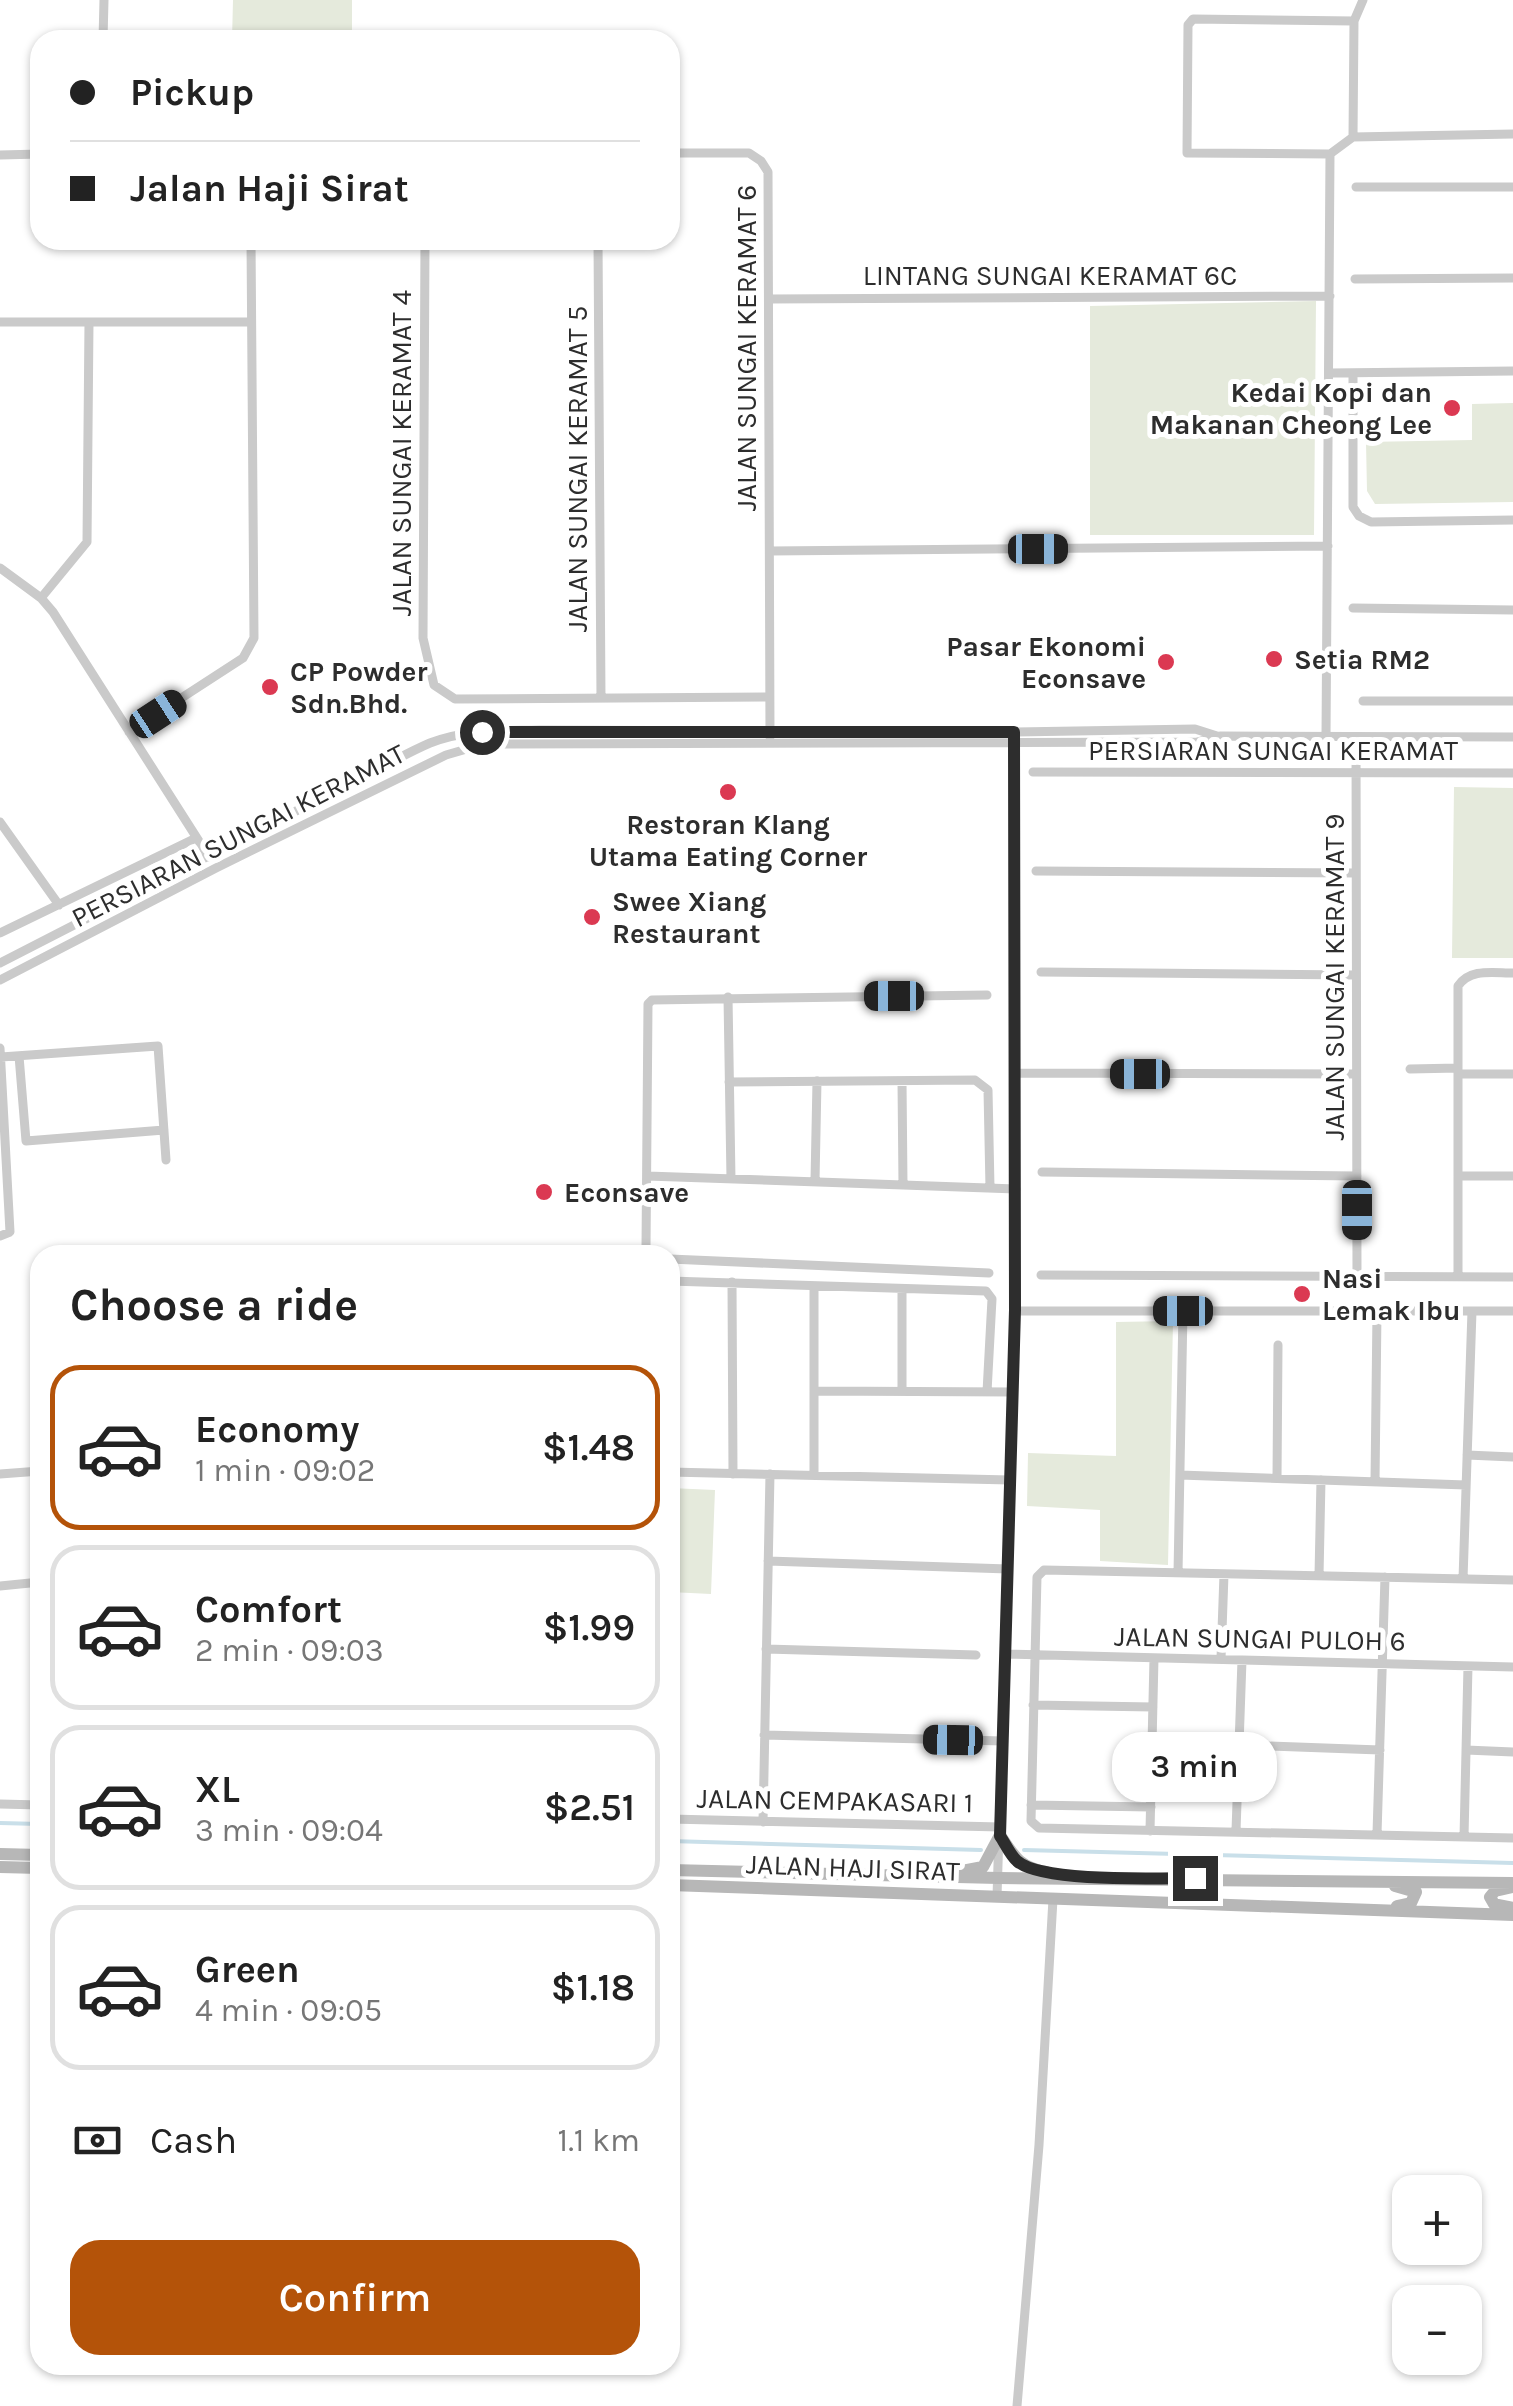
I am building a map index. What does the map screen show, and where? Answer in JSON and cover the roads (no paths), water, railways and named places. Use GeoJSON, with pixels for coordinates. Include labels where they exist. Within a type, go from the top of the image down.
{"type":"FeatureCollection","features":[{"type":"Feature","properties":{"kind":"main road"},"geometry":{"type":"LineString","coordinates":[[866,1875],[970,1871],[983,1867],[1000,1831]]}},
{"type":"Feature","properties":{"kind":"main road"},"geometry":{"type":"LineString","coordinates":[[1000,1831],[1015,1860],[1028,1868],[1119,1878]]}},
{"type":"Feature","properties":{"kind":"main road"},"geometry":{"type":"LineString","coordinates":[[0,1854],[30,1856]]}},
{"type":"Feature","properties":{"kind":"main road"},"geometry":{"type":"LineString","coordinates":[[0,1868],[30,1868]]}},
{"type":"Feature","properties":{"kind":"main road","name":"JALAN HAJI SIRAT"},"geometry":{"type":"LineString","coordinates":[[680,1870],[1513,1884]]}},
{"type":"Feature","properties":{"kind":"main road"},"geometry":{"type":"LineString","coordinates":[[1348,1880],[1416,1892],[1412,1903],[1351,1910]]}},
{"type":"Feature","properties":{"kind":"main road"},"geometry":{"type":"LineString","coordinates":[[1513,1884],[1490,1897],[1494,1904],[1513,1912]]}},
{"type":"Feature","properties":{"kind":"main road","name":"JALAN HAJI SIRAT"},"geometry":{"type":"LineString","coordinates":[[680,1886],[1513,1912]]}},
{"type":"Feature","properties":{"kind":"street"},"geometry":{"type":"LineString","coordinates":[[103,30],[104,0]]}},
{"type":"Feature","properties":{"kind":"street"},"geometry":{"type":"LineString","coordinates":[[1353,137],[1354,22],[1363,0]]}},
{"type":"Feature","properties":{"kind":"street"},"geometry":{"type":"LineString","coordinates":[[1354,22],[1190,20],[1187,153],[1330,154],[1353,137],[1513,134]]}},
{"type":"Feature","properties":{"kind":"street","name":"JALAN SUNGAI KERAMAT 6"},"geometry":{"type":"LineString","coordinates":[[680,153],[749,152],[768,172],[770,744]]}},
{"type":"Feature","properties":{"kind":"street"},"geometry":{"type":"LineString","coordinates":[[0,154],[30,154]]}},
{"type":"Feature","properties":{"kind":"street"},"geometry":{"type":"LineString","coordinates":[[1326,736],[1330,154]]}},
{"type":"Feature","properties":{"kind":"street"},"geometry":{"type":"LineString","coordinates":[[1356,187],[1513,187]]}},
{"type":"Feature","properties":{"kind":"street"},"geometry":{"type":"LineString","coordinates":[[129,732],[243,658],[254,638],[251,250]]}},
{"type":"Feature","properties":{"kind":"street","name":"JALAN SUNGAI KERAMAT 4"},"geometry":{"type":"LineString","coordinates":[[425,250],[423,638],[434,685],[455,699],[769,697]]}},
{"type":"Feature","properties":{"kind":"street","name":"JALAN SUNGAI KERAMAT 5"},"geometry":{"type":"LineString","coordinates":[[598,250],[601,698]]}},
{"type":"Feature","properties":{"kind":"street"},"geometry":{"type":"LineString","coordinates":[[1355,278],[1513,278]]}},
{"type":"Feature","properties":{"kind":"street","name":"LINTANG SUNGAI KERAMAT 6C"},"geometry":{"type":"LineString","coordinates":[[770,299],[1330,296]]}},
{"type":"Feature","properties":{"kind":"street"},"geometry":{"type":"LineString","coordinates":[[0,322],[251,322]]}},
{"type":"Feature","properties":{"kind":"street"},"geometry":{"type":"LineString","coordinates":[[41,598],[87,542],[89,322]]}},
{"type":"Feature","properties":{"kind":"street"},"geometry":{"type":"LineString","coordinates":[[1330,373],[1513,371]]}},
{"type":"Feature","properties":{"kind":"street"},"geometry":{"type":"LineString","coordinates":[[1353,373],[1353,507],[1359,516],[1371,522],[1513,520]]}},
{"type":"Feature","properties":{"kind":"street","name":"JALAN SUNGAI KERAMAT 6"},"geometry":{"type":"LineString","coordinates":[[770,551],[1328,546]]}},
{"type":"Feature","properties":{"kind":"street"},"geometry":{"type":"LineString","coordinates":[[0,568],[41,598],[216,868]]}},
{"type":"Feature","properties":{"kind":"street"},"geometry":{"type":"LineString","coordinates":[[1353,608],[1513,610]]}},
{"type":"Feature","properties":{"kind":"street"},"geometry":{"type":"LineString","coordinates":[[1363,701],[1513,700]]}},
{"type":"Feature","properties":{"kind":"street","name":"PERSIARAN SUNGAI KERAMAT"},"geometry":{"type":"LineString","coordinates":[[0,964],[430,743],[454,736],[539,730],[769,731],[1197,742],[1220,736],[1513,736]]}},
{"type":"Feature","properties":{"kind":"street","name":"JALAN SUNGAI KERAMAT 9"},"geometry":{"type":"LineString","coordinates":[[1356,737],[1357,1277]]}},
{"type":"Feature","properties":{"kind":"street"},"geometry":{"type":"LineString","coordinates":[[997,1897],[1015,1310],[1014,738]]}},
{"type":"Feature","properties":{"kind":"street","name":"PERSIARAN SUNGAI KERAMAT"},"geometry":{"type":"LineString","coordinates":[[0,980],[216,868],[465,748],[507,743],[770,744],[1014,738]]}},
{"type":"Feature","properties":{"kind":"street","name":"PERSIARAN SUNGAI KERAMAT"},"geometry":{"type":"LineString","coordinates":[[1033,772],[1513,772]]}},
{"type":"Feature","properties":{"kind":"street"},"geometry":{"type":"LineString","coordinates":[[0,822],[59,905]]}},
{"type":"Feature","properties":{"kind":"street"},"geometry":{"type":"LineString","coordinates":[[0,933],[196,838]]}},
{"type":"Feature","properties":{"kind":"street"},"geometry":{"type":"LineString","coordinates":[[1036,871],[1356,873]]}},
{"type":"Feature","properties":{"kind":"street"},"geometry":{"type":"LineString","coordinates":[[1041,972],[1356,975]]}},
{"type":"Feature","properties":{"kind":"street"},"geometry":{"type":"LineString","coordinates":[[1458,1277],[1458,986],[1464,977],[1475,973],[1513,973]]}},
{"type":"Feature","properties":{"kind":"street"},"geometry":{"type":"LineString","coordinates":[[728,996],[731,1179]]}},
{"type":"Feature","properties":{"kind":"street"},"geometry":{"type":"LineString","coordinates":[[646,1245],[648,1004],[660,997],[987,996]]}},
{"type":"Feature","properties":{"kind":"street"},"geometry":{"type":"LineString","coordinates":[[1,1057],[158,1046],[166,1160]]}},
{"type":"Feature","properties":{"kind":"street"},"geometry":{"type":"LineString","coordinates":[[0,1048],[10,1232],[0,1236]]}},
{"type":"Feature","properties":{"kind":"street"},"geometry":{"type":"LineString","coordinates":[[19,1056],[26,1141],[164,1130]]}},
{"type":"Feature","properties":{"kind":"street"},"geometry":{"type":"LineString","coordinates":[[1410,1069],[1513,1074]]}},
{"type":"Feature","properties":{"kind":"street"},"geometry":{"type":"LineString","coordinates":[[1015,1074],[1356,1074]]}},
{"type":"Feature","properties":{"kind":"street"},"geometry":{"type":"LineString","coordinates":[[729,1082],[976,1080],[988,1090],[990,1188]]}},
{"type":"Feature","properties":{"kind":"street"},"geometry":{"type":"LineString","coordinates":[[815,1182],[818,1081]]}},
{"type":"Feature","properties":{"kind":"street"},"geometry":{"type":"LineString","coordinates":[[902,1081],[903,1185]]}},
{"type":"Feature","properties":{"kind":"street"},"geometry":{"type":"LineString","coordinates":[[1042,1172],[1357,1176]]}},
{"type":"Feature","properties":{"kind":"street"},"geometry":{"type":"LineString","coordinates":[[647,1176],[1016,1189]]}},
{"type":"Feature","properties":{"kind":"street"},"geometry":{"type":"LineString","coordinates":[[1458,1176],[1513,1176]]}},
{"type":"Feature","properties":{"kind":"street"},"geometry":{"type":"LineString","coordinates":[[680,1259],[990,1272]]}},
{"type":"Feature","properties":{"kind":"street"},"geometry":{"type":"LineString","coordinates":[[1040,1275],[1513,1277]]}},
{"type":"Feature","properties":{"kind":"street"},"geometry":{"type":"LineString","coordinates":[[680,1282],[990,1292],[987,1392]]}},
{"type":"Feature","properties":{"kind":"street"},"geometry":{"type":"LineString","coordinates":[[732,1282],[733,1474]]}},
{"type":"Feature","properties":{"kind":"street"},"geometry":{"type":"LineString","coordinates":[[814,1286],[814,1476]]}},
{"type":"Feature","properties":{"kind":"street"},"geometry":{"type":"LineString","coordinates":[[902,1288],[902,1391]]}},
{"type":"Feature","properties":{"kind":"street"},"geometry":{"type":"LineString","coordinates":[[1015,1310],[1513,1311]]}},
{"type":"Feature","properties":{"kind":"street"},"geometry":{"type":"LineString","coordinates":[[1178,1573],[1183,1311]]}},
{"type":"Feature","properties":{"kind":"street"},"geometry":{"type":"LineString","coordinates":[[1375,1482],[1376,1311]]}},
{"type":"Feature","properties":{"kind":"street"},"geometry":{"type":"LineString","coordinates":[[1463,1579],[1472,1311]]}},
{"type":"Feature","properties":{"kind":"street"},"geometry":{"type":"LineString","coordinates":[[1277,1478],[1278,1345]]}},
{"type":"Feature","properties":{"kind":"street"},"geometry":{"type":"LineString","coordinates":[[814,1390],[1012,1392]]}},
{"type":"Feature","properties":{"kind":"street"},"geometry":{"type":"LineString","coordinates":[[1467,1455],[1513,1456]]}},
{"type":"Feature","properties":{"kind":"street"},"geometry":{"type":"LineString","coordinates":[[0,1474],[30,1472]]}},
{"type":"Feature","properties":{"kind":"street"},"geometry":{"type":"LineString","coordinates":[[680,1472],[1010,1480]]}},
{"type":"Feature","properties":{"kind":"street"},"geometry":{"type":"LineString","coordinates":[[762,1822],[770,1474]]}},
{"type":"Feature","properties":{"kind":"street"},"geometry":{"type":"LineString","coordinates":[[1180,1475],[1466,1484]]}},
{"type":"Feature","properties":{"kind":"street"},"geometry":{"type":"LineString","coordinates":[[1319,1576],[1321,1480]]}},
{"type":"Feature","properties":{"kind":"street"},"geometry":{"type":"LineString","coordinates":[[768,1561],[1008,1569]]}},
{"type":"Feature","properties":{"kind":"street"},"geometry":{"type":"LineString","coordinates":[[1513,1580],[1044,1570],[1037,1577],[1030,1822],[1039,1828],[1513,1838]]}},
{"type":"Feature","properties":{"kind":"street"},"geometry":{"type":"LineString","coordinates":[[1221,1660],[1224,1574]]}},
{"type":"Feature","properties":{"kind":"street"},"geometry":{"type":"LineString","coordinates":[[1377,1834],[1385,1578]]}},
{"type":"Feature","properties":{"kind":"street"},"geometry":{"type":"LineString","coordinates":[[0,1586],[30,1583]]}},
{"type":"Feature","properties":{"kind":"street"},"geometry":{"type":"LineString","coordinates":[[766,1649],[976,1655]]}},
{"type":"Feature","properties":{"kind":"street","name":"JALAN SUNGAI PULOH 6"},"geometry":{"type":"LineString","coordinates":[[1005,1654],[1513,1667]]}},
{"type":"Feature","properties":{"kind":"street"},"geometry":{"type":"LineString","coordinates":[[1150,1830],[1154,1658]]}},
{"type":"Feature","properties":{"kind":"street"},"geometry":{"type":"LineString","coordinates":[[1236,1831],[1242,1660]]}},
{"type":"Feature","properties":{"kind":"street"},"geometry":{"type":"LineString","coordinates":[[1464,1837],[1468,1666]]}},
{"type":"Feature","properties":{"kind":"street"},"geometry":{"type":"LineString","coordinates":[[1033,1705],[1153,1708]]}},
{"type":"Feature","properties":{"kind":"street"},"geometry":{"type":"LineString","coordinates":[[764,1735],[1003,1741]]}},
{"type":"Feature","properties":{"kind":"street"},"geometry":{"type":"LineString","coordinates":[[1239,1745],[1380,1750]]}},
{"type":"Feature","properties":{"kind":"street"},"geometry":{"type":"LineString","coordinates":[[1466,1750],[1513,1752]]}},
{"type":"Feature","properties":{"kind":"street"},"geometry":{"type":"LineString","coordinates":[[0,1804],[30,1805]]}},
{"type":"Feature","properties":{"kind":"street"},"geometry":{"type":"LineString","coordinates":[[1031,1806],[1151,1806]]}},
{"type":"Feature","properties":{"kind":"street","name":"JALAN CEMPAKASARI 1"},"geometry":{"type":"LineString","coordinates":[[680,1819],[1000,1831]]}},
{"type":"Feature","properties":{"kind":"street"},"geometry":{"type":"LineString","coordinates":[[1017,2406],[1039,2145],[1053,1899]]}},
{"type":"Feature","properties":{"kind":"waterway"},"geometry":{"type":"LineString","coordinates":[[0,1823],[30,1824]]}},
{"type":"Feature","properties":{"kind":"waterway"},"geometry":{"type":"LineString","coordinates":[[680,1841],[981,1850]]}},
{"type":"Feature","properties":{"kind":"waterway"},"geometry":{"type":"LineString","coordinates":[[1024,1850],[1513,1863]]}},
{"type":"Feature","properties":{"kind":"place","name":"Kedai Kopi dan Makanan Cheong Lee"},"geometry":{"type":"Point","coordinates":[1452,408]}},
{"type":"Feature","properties":{"kind":"place","name":"Setia RM2"},"geometry":{"type":"Point","coordinates":[1274,659]}},
{"type":"Feature","properties":{"kind":"place","name":"Pasar Ekonomi Econsave"},"geometry":{"type":"Point","coordinates":[1166,662]}},
{"type":"Feature","properties":{"kind":"place","name":"CP Powder Sdn.Bhd."},"geometry":{"type":"Point","coordinates":[270,687]}},
{"type":"Feature","properties":{"kind":"place","name":"Restoran Klang Utama Eating Corner"},"geometry":{"type":"Point","coordinates":[728,792]}},
{"type":"Feature","properties":{"kind":"place","name":"Swee Xiang Restaurant"},"geometry":{"type":"Point","coordinates":[592,917]}},
{"type":"Feature","properties":{"kind":"place","name":"Econsave"},"geometry":{"type":"Point","coordinates":[544,1192]}},
{"type":"Feature","properties":{"kind":"place","name":"Nasi Lemak Ibu"},"geometry":{"type":"Point","coordinates":[1302,1294]}}]}
